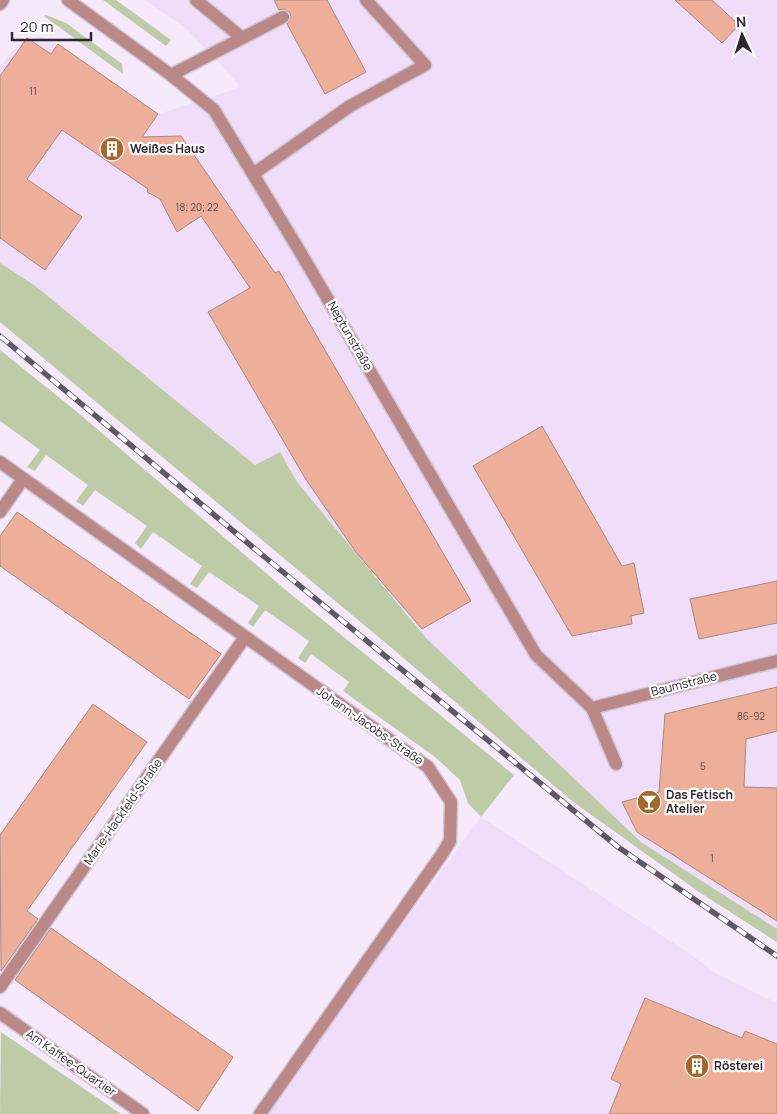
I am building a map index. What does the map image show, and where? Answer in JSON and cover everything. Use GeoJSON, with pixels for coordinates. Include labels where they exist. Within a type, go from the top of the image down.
{"type":"FeatureCollection","features":[{"type":"Feature","properties":{"kind":"street"},"geometry":{"type":"LineString","coordinates":[[0,4],[3,0]]}},
{"type":"Feature","properties":{"kind":"street","name":"Neptunstraße"},"geometry":{"type":"LineString","coordinates":[[68,0],[171,75],[214,110],[536,655],[592,708]]}},
{"type":"Feature","properties":{"kind":"street"},"geometry":{"type":"LineString","coordinates":[[196,0],[242,37]]}},
{"type":"Feature","properties":{"kind":"street"},"geometry":{"type":"LineString","coordinates":[[253,174],[350,106],[425,65],[366,0]]}},
{"type":"Feature","properties":{"kind":"street"},"geometry":{"type":"LineString","coordinates":[[171,75],[283,17]]}},
{"type":"Feature","properties":{"kind":"street","name":"Johann-Jacobs-Straße"},"geometry":{"type":"LineString","coordinates":[[0,462],[428,767],[451,802],[450,841],[260,1114]]}},
{"type":"Feature","properties":{"kind":"street"},"geometry":{"type":"LineString","coordinates":[[0,512],[23,479]]}},
{"type":"Feature","properties":{"kind":"street","name":"Marie-Hackfeld-Straße"},"geometry":{"type":"LineString","coordinates":[[0,987],[245,637]]}},
{"type":"Feature","properties":{"kind":"street","name":"Baumstraße"},"geometry":{"type":"LineString","coordinates":[[592,708],[777,661]]}},
{"type":"Feature","properties":{"kind":"street"},"geometry":{"type":"LineString","coordinates":[[592,708],[616,764]]}},
{"type":"Feature","properties":{"kind":"street","name":"Am Kaffee-Quartier"},"geometry":{"type":"LineString","coordinates":[[0,1012],[143,1114]]}},
{"type":"Feature","properties":{"kind":"shaded area"},"geometry":{"type":"Polygon","coordinates":[[[145,0],[777,0],[777,929],[641,842],[426,638],[297,482],[280,452],[255,465],[34,285],[0,263],[0,67],[10,53],[27,38],[41,37],[58,44],[159,114],[241,87],[187,29],[145,0]]]}},
{"type":"Feature","properties":{"kind":"shaded area"},"geometry":{"type":"Polygon","coordinates":[[[481,817],[719,975],[777,1003],[777,1114],[264,1114],[481,817]]]}},
{"type":"Feature","properties":{"kind":"green space"},"geometry":{"type":"Polygon","coordinates":[[[103,0],[116,0],[171,40],[166,46],[103,0]]]}},
{"type":"Feature","properties":{"kind":"green space"},"geometry":{"type":"Polygon","coordinates":[[[46,15],[66,23],[122,64],[123,74],[44,16],[46,15]]]}},
{"type":"Feature","properties":{"kind":"green space"},"geometry":{"type":"Polygon","coordinates":[[[0,263],[34,285],[255,465],[280,452],[297,482],[426,638],[641,842],[777,929],[777,942],[699,892],[572,801],[0,322],[0,263]]]}},
{"type":"Feature","properties":{"kind":"green space"},"geometry":{"type":"Polygon","coordinates":[[[0,350],[76,411],[287,591],[514,775],[481,817],[468,803],[460,780],[435,757],[343,691],[349,682],[311,654],[305,663],[298,658],[309,641],[265,610],[253,627],[248,623],[259,606],[209,572],[197,588],[190,584],[202,566],[153,532],[141,549],[135,543],[147,526],[95,490],[83,506],[76,501],[88,485],[46,455],[35,471],[27,467],[40,450],[0,421],[0,350]]]}},
{"type":"Feature","properties":{"kind":"green space"},"geometry":{"type":"Polygon","coordinates":[[[1,1032],[121,1114],[0,1114],[1,1032]]]}},
{"type":"Feature","properties":{"kind":"building"},"geometry":{"type":"Polygon","coordinates":[[[274,0],[327,0],[366,72],[325,94],[287,24],[291,18],[290,13],[284,9],[279,10],[274,0]]]}},
{"type":"Feature","properties":{"kind":"building"},"geometry":{"type":"Polygon","coordinates":[[[675,0],[712,0],[739,25],[722,43],[675,0]]]}},
{"type":"Feature","properties":{"kind":"building"},"geometry":{"type":"Polygon","coordinates":[[[27,38],[51,54],[58,44],[158,114],[142,137],[181,136],[275,273],[279,271],[471,601],[422,629],[355,551],[305,478],[208,312],[250,288],[201,216],[177,232],[160,199],[147,192],[148,189],[62,130],[27,179],[82,217],[45,270],[0,238],[0,76],[27,38]]]}},
{"type":"Feature","properties":{"kind":"building"},"geometry":{"type":"Polygon","coordinates":[[[542,426],[622,566],[634,563],[644,613],[631,616],[632,624],[572,636],[473,466],[542,426]]]}},
{"type":"Feature","properties":{"kind":"building"},"geometry":{"type":"Polygon","coordinates":[[[17,512],[221,654],[189,699],[0,566],[0,536],[17,512]]]}},
{"type":"Feature","properties":{"kind":"building"},"geometry":{"type":"Polygon","coordinates":[[[777,581],[777,623],[699,639],[690,599],[777,581]]]}},
{"type":"Feature","properties":{"kind":"building"},"geometry":{"type":"Polygon","coordinates":[[[777,687],[777,731],[746,739],[744,787],[777,788],[777,921],[637,832],[622,802],[659,792],[665,714],[777,687]]]}},
{"type":"Feature","properties":{"kind":"building"},"geometry":{"type":"Polygon","coordinates":[[[93,704],[147,742],[27,911],[38,919],[1,971],[0,835],[93,704]]]}},
{"type":"Feature","properties":{"kind":"building"},"geometry":{"type":"Polygon","coordinates":[[[51,928],[233,1057],[198,1111],[15,980],[51,928]]]}},
{"type":"Feature","properties":{"kind":"building","name":"Rösterei"},"geometry":{"type":"Polygon","coordinates":[[[645,998],[742,1038],[745,1031],[777,1044],[777,1114],[609,1114],[621,1084],[611,1079],[645,998]]]}},
{"type":"Feature","properties":{"kind":"railway"},"geometry":{"type":"LineString","coordinates":[[0,336],[261,554],[618,847],[777,956]]}},
{"type":"Feature","properties":{"kind":"place","name":"Weißes Haus"},"geometry":{"type":"Point","coordinates":[112,149]}},
{"type":"Feature","properties":{"kind":"place","name":"Das Fetisch Atelier"},"geometry":{"type":"Point","coordinates":[649,802]}},
{"type":"Feature","properties":{"kind":"place","name":"Rösterei"},"geometry":{"type":"Point","coordinates":[697,1066]}}]}
